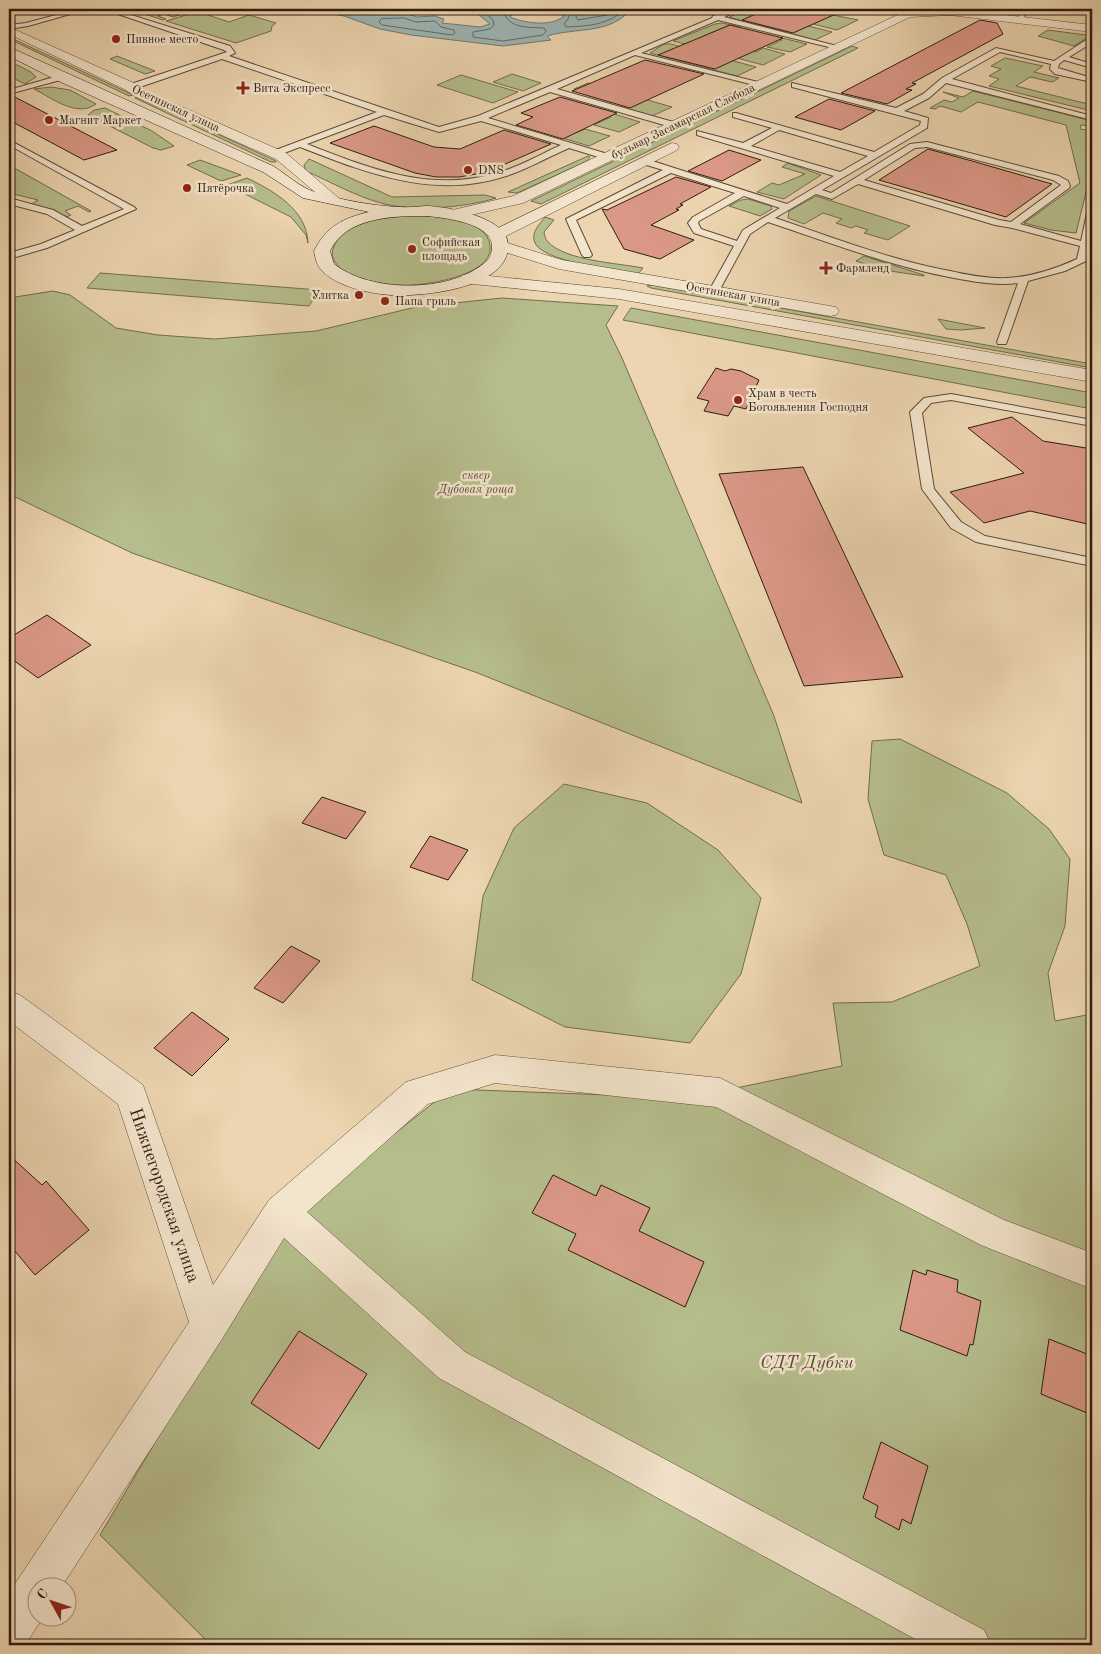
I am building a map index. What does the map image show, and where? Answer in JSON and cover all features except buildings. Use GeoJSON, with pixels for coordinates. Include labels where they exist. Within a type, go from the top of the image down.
{"type":"FeatureCollection","features":[{"type":"Feature","properties":{"kind":"street"},"geometry":{"type":"LineString","coordinates":[[885,40],[914,15],[989,18],[1092,29]]}},
{"type":"Feature","properties":{"kind":"street","name":"бульвар Засамарская Слобода"},"geometry":{"type":"LineString","coordinates":[[454,214],[518,200],[837,47],[914,15]]}},
{"type":"Feature","properties":{"kind":"street","name":"Осетинская улица"},"geometry":{"type":"LineString","coordinates":[[9,29],[141,94],[276,154],[333,200]]}},
{"type":"Feature","properties":{"kind":"street","name":"Осетинская улица"},"geometry":{"type":"LineString","coordinates":[[9,51],[61,77],[268,169],[312,202],[333,200],[362,207],[401,212]]}},
{"type":"Feature","properties":{"kind":"street"},"geometry":{"type":"LineString","coordinates":[[791,88],[812,77]]}},
{"type":"Feature","properties":{"kind":"street","name":"бульвар Засамарская Слобода"},"geometry":{"type":"LineString","coordinates":[[499,241],[643,161],[753,107]]}},
{"type":"Feature","properties":{"kind":"street"},"geometry":{"type":"LineString","coordinates":[[428,211],[454,214],[472,219],[486,226],[499,241],[498,258],[487,269],[469,279],[443,286],[421,289],[404,290],[370,287],[343,278],[326,266],[322,251],[327,230],[342,228],[359,220],[401,212],[428,211]]}},
{"type":"Feature","properties":{"kind":"street","name":"Осетинская улица"},"geometry":{"type":"LineString","coordinates":[[499,241],[559,264],[848,314]]}},
{"type":"Feature","properties":{"kind":"street","name":"Осетинская улица"},"geometry":{"type":"LineString","coordinates":[[499,241],[619,294]]}},
{"type":"Feature","properties":{"kind":"street","name":"Осетинская улица"},"geometry":{"type":"LineString","coordinates":[[469,279],[619,294],[1092,376]]}},
{"type":"Feature","properties":{"kind":"street"},"geometry":{"type":"LineString","coordinates":[[983,338],[1020,345]]}},
{"type":"Feature","properties":{"kind":"street","name":"Нижнегородская улица"},"geometry":{"type":"LineString","coordinates":[[9,1004],[131,1095],[209,1326]]}},
{"type":"Feature","properties":{"kind":"street"},"geometry":{"type":"LineString","coordinates":[[45,1576],[209,1326],[281,1212],[418,1092],[496,1069],[720,1093],[994,1233],[1092,1271]]}},
{"type":"Feature","properties":{"kind":"street"},"geometry":{"type":"LineString","coordinates":[[281,1212],[452,1366],[969,1645]]}},
{"type":"Feature","properties":{"kind":"street"},"geometry":{"type":"LineString","coordinates":[[9,1631],[28,1602]]}},
{"type":"Feature","properties":{"kind":"lane"},"geometry":{"type":"LineString","coordinates":[[9,29],[86,9]]}},
{"type":"Feature","properties":{"kind":"lane"},"geometry":{"type":"LineString","coordinates":[[106,9],[227,48],[231,53],[130,87]]}},
{"type":"Feature","properties":{"kind":"lane"},"geometry":{"type":"LineString","coordinates":[[221,56],[439,130],[452,128],[481,118],[738,9]]}},
{"type":"Feature","properties":{"kind":"lane"},"geometry":{"type":"LineString","coordinates":[[882,9],[914,15]]}},
{"type":"Feature","properties":{"kind":"lane"},"geometry":{"type":"LineString","coordinates":[[1022,9],[1022,21]]}},
{"type":"Feature","properties":{"kind":"lane"},"geometry":{"type":"LineString","coordinates":[[716,17],[837,47]]}},
{"type":"Feature","properties":{"kind":"lane"},"geometry":{"type":"LineString","coordinates":[[897,111],[926,96],[945,80],[999,50],[1055,63],[1092,40]]}},
{"type":"Feature","properties":{"kind":"lane"},"geometry":{"type":"LineString","coordinates":[[634,53],[759,85]]}},
{"type":"Feature","properties":{"kind":"lane"},"geometry":{"type":"LineString","coordinates":[[1064,58],[1092,66]]}},
{"type":"Feature","properties":{"kind":"lane"},"geometry":{"type":"LineString","coordinates":[[1055,63],[1054,69],[1058,72],[1092,80]]}},
{"type":"Feature","properties":{"kind":"lane"},"geometry":{"type":"LineString","coordinates":[[9,92],[61,77]]}},
{"type":"Feature","properties":{"kind":"lane"},"geometry":{"type":"LineString","coordinates":[[945,80],[1092,118]]}},
{"type":"Feature","properties":{"kind":"lane"},"geometry":{"type":"LineString","coordinates":[[714,291],[746,232],[924,126],[925,120],[897,111],[791,88]]}},
{"type":"Feature","properties":{"kind":"lane"},"geometry":{"type":"LineString","coordinates":[[549,89],[674,125]]}},
{"type":"Feature","properties":{"kind":"lane"},"geometry":{"type":"LineString","coordinates":[[276,154],[384,112]]}},
{"type":"Feature","properties":{"kind":"lane"},"geometry":{"type":"LineString","coordinates":[[736,115],[875,155]]}},
{"type":"Feature","properties":{"kind":"lane"},"geometry":{"type":"LineString","coordinates":[[481,118],[608,157]]}},
{"type":"Feature","properties":{"kind":"lane"},"geometry":{"type":"LineString","coordinates":[[744,146],[779,127]]}},
{"type":"Feature","properties":{"kind":"lane"},"geometry":{"type":"LineString","coordinates":[[692,137],[744,146],[841,175]]}},
{"type":"Feature","properties":{"kind":"lane"},"geometry":{"type":"LineString","coordinates":[[9,142],[131,209],[44,246],[9,256]]}},
{"type":"Feature","properties":{"kind":"lane"},"geometry":{"type":"LineString","coordinates":[[300,144],[390,178],[417,183],[438,184],[466,182],[496,176],[568,145]]}},
{"type":"Feature","properties":{"kind":"lane"},"geometry":{"type":"LineString","coordinates":[[814,191],[832,196],[913,146],[927,144],[1056,178],[1065,183],[1066,186],[1013,225]]}},
{"type":"Feature","properties":{"kind":"lane"},"geometry":{"type":"LineString","coordinates":[[643,161],[788,207]]}},
{"type":"Feature","properties":{"kind":"lane"},"geometry":{"type":"LineString","coordinates":[[586,255],[571,220],[670,170]]}},
{"type":"Feature","properties":{"kind":"lane"},"geometry":{"type":"LineString","coordinates":[[857,181],[1087,247]]}},
{"type":"Feature","properties":{"kind":"lane"},"geometry":{"type":"LineString","coordinates":[[740,245],[697,231],[693,223],[696,219],[742,192]]}},
{"type":"Feature","properties":{"kind":"lane"},"geometry":{"type":"LineString","coordinates":[[9,201],[50,212],[82,230]]}},
{"type":"Feature","properties":{"kind":"lane"},"geometry":{"type":"LineString","coordinates":[[767,219],[930,269],[997,281],[1024,279],[1071,266],[1081,261],[1087,247],[1092,213]]}},
{"type":"Feature","properties":{"kind":"lane"},"geometry":{"type":"LineString","coordinates":[[1071,266],[1087,269]]}},
{"type":"Feature","properties":{"kind":"lane"},"geometry":{"type":"LineString","coordinates":[[1002,342],[1024,279]]}},
{"type":"Feature","properties":{"kind":"lane"},"geometry":{"type":"LineString","coordinates":[[1092,423],[951,397],[928,400],[916,412],[928,488],[956,525],[981,539],[1092,562]]}},
{"type":"Feature","properties":{"kind":"green space"},"geometry":{"type":"Polygon","coordinates":[[[129,9],[199,9],[173,17],[164,14],[158,16],[166,19],[163,20],[132,10],[123,12],[129,9]]]}},
{"type":"Feature","properties":{"kind":"green space"},"geometry":{"type":"Polygon","coordinates":[[[206,9],[199,12],[229,22],[249,15],[276,23],[272,26],[271,31],[236,43],[166,21],[206,9]]]}},
{"type":"Feature","properties":{"kind":"green space"},"geometry":{"type":"Polygon","coordinates":[[[785,9],[825,18],[833,15],[858,20],[837,30],[756,10],[785,9]]]}},
{"type":"Feature","properties":{"kind":"green space"},"geometry":{"type":"Polygon","coordinates":[[[746,10],[832,32],[815,40],[729,17],[746,10]]]}},
{"type":"Feature","properties":{"kind":"green space"},"geometry":{"type":"Polygon","coordinates":[[[722,23],[740,27],[727,26],[702,37],[756,52],[763,48],[785,54],[763,65],[673,41],[722,23]]]}},
{"type":"Feature","properties":{"kind":"green space"},"geometry":{"type":"Polygon","coordinates":[[[1048,30],[1089,37],[1074,46],[1038,36],[1048,30]]]}},
{"type":"Feature","properties":{"kind":"green space"},"geometry":{"type":"Polygon","coordinates":[[[763,35],[807,44],[790,52],[767,47],[782,40],[763,35]]]}},
{"type":"Feature","properties":{"kind":"green space"},"geometry":{"type":"Polygon","coordinates":[[[9,37],[133,95],[129,96],[9,39],[9,37]]]}},
{"type":"Feature","properties":{"kind":"green space"},"geometry":{"type":"Polygon","coordinates":[[[664,44],[671,44],[756,67],[737,76],[650,53],[664,44]]]}},
{"type":"Feature","properties":{"kind":"green space"},"geometry":{"type":"Polygon","coordinates":[[[852,46],[858,48],[541,204],[531,201],[852,46]]]}},
{"type":"Feature","properties":{"kind":"green space"},"geometry":{"type":"Polygon","coordinates":[[[117,56],[155,71],[145,74],[110,59],[117,56]]]}},
{"type":"Feature","properties":{"kind":"green space"},"geometry":{"type":"Polygon","coordinates":[[[1005,58],[1043,66],[1034,72],[1059,78],[1052,82],[1030,77],[1016,86],[1092,105],[1092,111],[989,86],[999,79],[989,76],[1001,69],[991,66],[1005,58]]]}},
{"type":"Feature","properties":{"kind":"green space"},"geometry":{"type":"Polygon","coordinates":[[[9,61],[31,72],[36,77],[25,84],[9,76],[9,61]]]}},
{"type":"Feature","properties":{"kind":"green space"},"geometry":{"type":"Polygon","coordinates":[[[512,74],[541,83],[523,91],[493,82],[512,74]]]}},
{"type":"Feature","properties":{"kind":"green space"},"geometry":{"type":"Polygon","coordinates":[[[461,75],[518,92],[493,103],[437,85],[461,75]]]}},
{"type":"Feature","properties":{"kind":"green space"},"geometry":{"type":"Polygon","coordinates":[[[588,83],[672,107],[652,116],[623,108],[621,107],[623,103],[574,89],[588,83]]]}},
{"type":"Feature","properties":{"kind":"green space"},"geometry":{"type":"Polygon","coordinates":[[[51,87],[70,90],[96,104],[89,108],[73,108],[34,89],[51,87]]]}},
{"type":"Feature","properties":{"kind":"green space"},"geometry":{"type":"Polygon","coordinates":[[[973,91],[1092,121],[1090,126],[1081,125],[1080,129],[1092,131],[1092,168],[1076,233],[1051,230],[1024,223],[1080,183],[1066,125],[978,102],[961,112],[940,106],[935,109],[930,108],[944,100],[952,102],[959,98],[943,92],[963,97],[973,91]]]}},
{"type":"Feature","properties":{"kind":"green space"},"geometry":{"type":"Polygon","coordinates":[[[138,97],[276,162],[271,162],[135,98],[138,97]]]}},
{"type":"Feature","properties":{"kind":"green space"},"geometry":{"type":"Polygon","coordinates":[[[105,108],[152,131],[174,146],[161,150],[153,148],[88,115],[94,110],[105,108]]]}},
{"type":"Feature","properties":{"kind":"green space"},"geometry":{"type":"Polygon","coordinates":[[[598,109],[640,122],[619,132],[594,125],[611,117],[595,111],[598,109]]]}},
{"type":"Feature","properties":{"kind":"green space"},"geometry":{"type":"Polygon","coordinates":[[[585,129],[610,136],[589,146],[559,137],[574,130],[578,132],[585,129]]]}},
{"type":"Feature","properties":{"kind":"green space"},"geometry":{"type":"Polygon","coordinates":[[[588,156],[590,157],[587,161],[517,193],[508,192],[588,156]]]}},
{"type":"Feature","properties":{"kind":"green space"},"geometry":{"type":"Polygon","coordinates":[[[309,159],[392,197],[485,195],[496,198],[438,208],[394,206],[362,197],[306,171],[304,165],[309,159]]]}},
{"type":"Feature","properties":{"kind":"green space"},"geometry":{"type":"Polygon","coordinates":[[[200,160],[241,175],[221,181],[187,165],[200,160]]]}},
{"type":"Feature","properties":{"kind":"green space"},"geometry":{"type":"Polygon","coordinates":[[[788,163],[821,175],[784,199],[757,192],[772,183],[779,185],[805,174],[782,167],[788,163]]]}},
{"type":"Feature","properties":{"kind":"green space"},"geometry":{"type":"Polygon","coordinates":[[[9,165],[91,211],[89,212],[78,206],[65,211],[71,215],[66,217],[56,212],[30,205],[38,200],[9,193],[9,165]]]}},
{"type":"Feature","properties":{"kind":"green space"},"geometry":{"type":"Polygon","coordinates":[[[247,178],[268,189],[295,211],[302,221],[306,231],[308,243],[306,235],[291,217],[227,185],[247,178]]]}},
{"type":"Feature","properties":{"kind":"green space"},"geometry":{"type":"Polygon","coordinates":[[[816,196],[910,226],[888,240],[864,233],[868,230],[856,226],[851,228],[836,223],[842,219],[823,213],[804,224],[788,218],[789,211],[816,196]]]}},
{"type":"Feature","properties":{"kind":"green space"},"geometry":{"type":"Polygon","coordinates":[[[748,199],[771,206],[772,209],[760,216],[729,206],[748,199]]]}},
{"type":"Feature","properties":{"kind":"green space","name":"Софийская площадь"},"geometry":{"type":"Polygon","coordinates":[[[411,215],[457,220],[480,229],[487,237],[490,246],[488,256],[481,265],[467,273],[428,283],[405,285],[384,284],[364,280],[347,273],[335,262],[332,255],[334,246],[341,236],[349,230],[369,222],[411,215]]]}},
{"type":"Feature","properties":{"kind":"green space"},"geometry":{"type":"Polygon","coordinates":[[[545,217],[554,220],[544,232],[547,241],[556,248],[579,257],[643,268],[638,274],[580,264],[549,254],[539,248],[534,240],[535,231],[545,217]]]}},
{"type":"Feature","properties":{"kind":"green space"},"geometry":{"type":"Polygon","coordinates":[[[864,256],[924,276],[883,270],[856,261],[864,256]]]}},
{"type":"Feature","properties":{"kind":"green space"},"geometry":{"type":"Polygon","coordinates":[[[100,273],[319,290],[309,306],[87,288],[100,273]]]}},
{"type":"Feature","properties":{"kind":"green space"},"geometry":{"type":"Polygon","coordinates":[[[652,285],[1092,364],[1092,368],[647,286],[652,285]]]}},
{"type":"Feature","properties":{"kind":"green space","name":"сквер Дубовая роща"},"geometry":{"type":"Polygon","coordinates":[[[53,291],[70,295],[116,328],[158,335],[215,339],[316,331],[416,307],[502,298],[618,306],[606,325],[622,358],[774,716],[802,803],[475,672],[132,553],[9,494],[9,298],[53,291]]]}},
{"type":"Feature","properties":{"kind":"green space"},"geometry":{"type":"Polygon","coordinates":[[[631,308],[1092,393],[1092,409],[623,320],[631,308]]]}},
{"type":"Feature","properties":{"kind":"green space"},"geometry":{"type":"Polygon","coordinates":[[[938,319],[985,328],[946,329],[938,319]]]}},
{"type":"Feature","properties":{"kind":"green space","name":"СДТ Дубки"},"geometry":{"type":"Polygon","coordinates":[[[900,739],[1007,793],[1049,829],[1070,859],[1065,926],[1048,973],[1055,1021],[1092,1014],[1092,1645],[211,1645],[100,1535],[276,1239],[299,1209],[451,1089],[688,1098],[842,1066],[833,1003],[892,1002],[980,966],[967,924],[946,875],[884,855],[868,799],[872,741],[900,739]]]}},
{"type":"Feature","properties":{"kind":"green space"},"geometry":{"type":"Polygon","coordinates":[[[564,784],[647,803],[718,850],[761,898],[741,974],[690,1043],[565,1027],[472,980],[483,896],[514,828],[564,784]]]}},
{"type":"Feature","properties":{"kind":"water"},"geometry":{"type":"Polygon","coordinates":[[[303,9],[359,9],[371,14],[405,12],[416,17],[435,16],[444,19],[442,23],[480,27],[490,24],[472,9],[515,9],[510,17],[523,21],[544,23],[563,17],[563,12],[570,9],[631,9],[623,17],[603,27],[547,36],[551,40],[503,46],[411,35],[380,29],[344,16],[303,9]]]}},
{"type":"Feature","properties":{"kind":"place","name":"Пивное место"},"geometry":{"type":"Point","coordinates":[116,39]}},
{"type":"Feature","properties":{"kind":"place","name":"Вита Экспресс"},"geometry":{"type":"Point","coordinates":[243,88]}},
{"type":"Feature","properties":{"kind":"place","name":"Магнит Маркет"},"geometry":{"type":"Point","coordinates":[49,120]}},
{"type":"Feature","properties":{"kind":"place","name":"DNS"},"geometry":{"type":"Point","coordinates":[468,170]}},
{"type":"Feature","properties":{"kind":"place","name":"Пятёрочка"},"geometry":{"type":"Point","coordinates":[187,188]}},
{"type":"Feature","properties":{"kind":"place","name":"Софийская площадь"},"geometry":{"type":"Point","coordinates":[412,249]}},
{"type":"Feature","properties":{"kind":"place","name":"Фармленд"},"geometry":{"type":"Point","coordinates":[826,268]}},
{"type":"Feature","properties":{"kind":"place","name":"Улитка"},"geometry":{"type":"Point","coordinates":[359,295]}},
{"type":"Feature","properties":{"kind":"place","name":"Папа гриль"},"geometry":{"type":"Point","coordinates":[385,301]}},
{"type":"Feature","properties":{"kind":"place","name":"Храм в честь Богоявления Господня"},"geometry":{"type":"Point","coordinates":[738,400]}}]}
